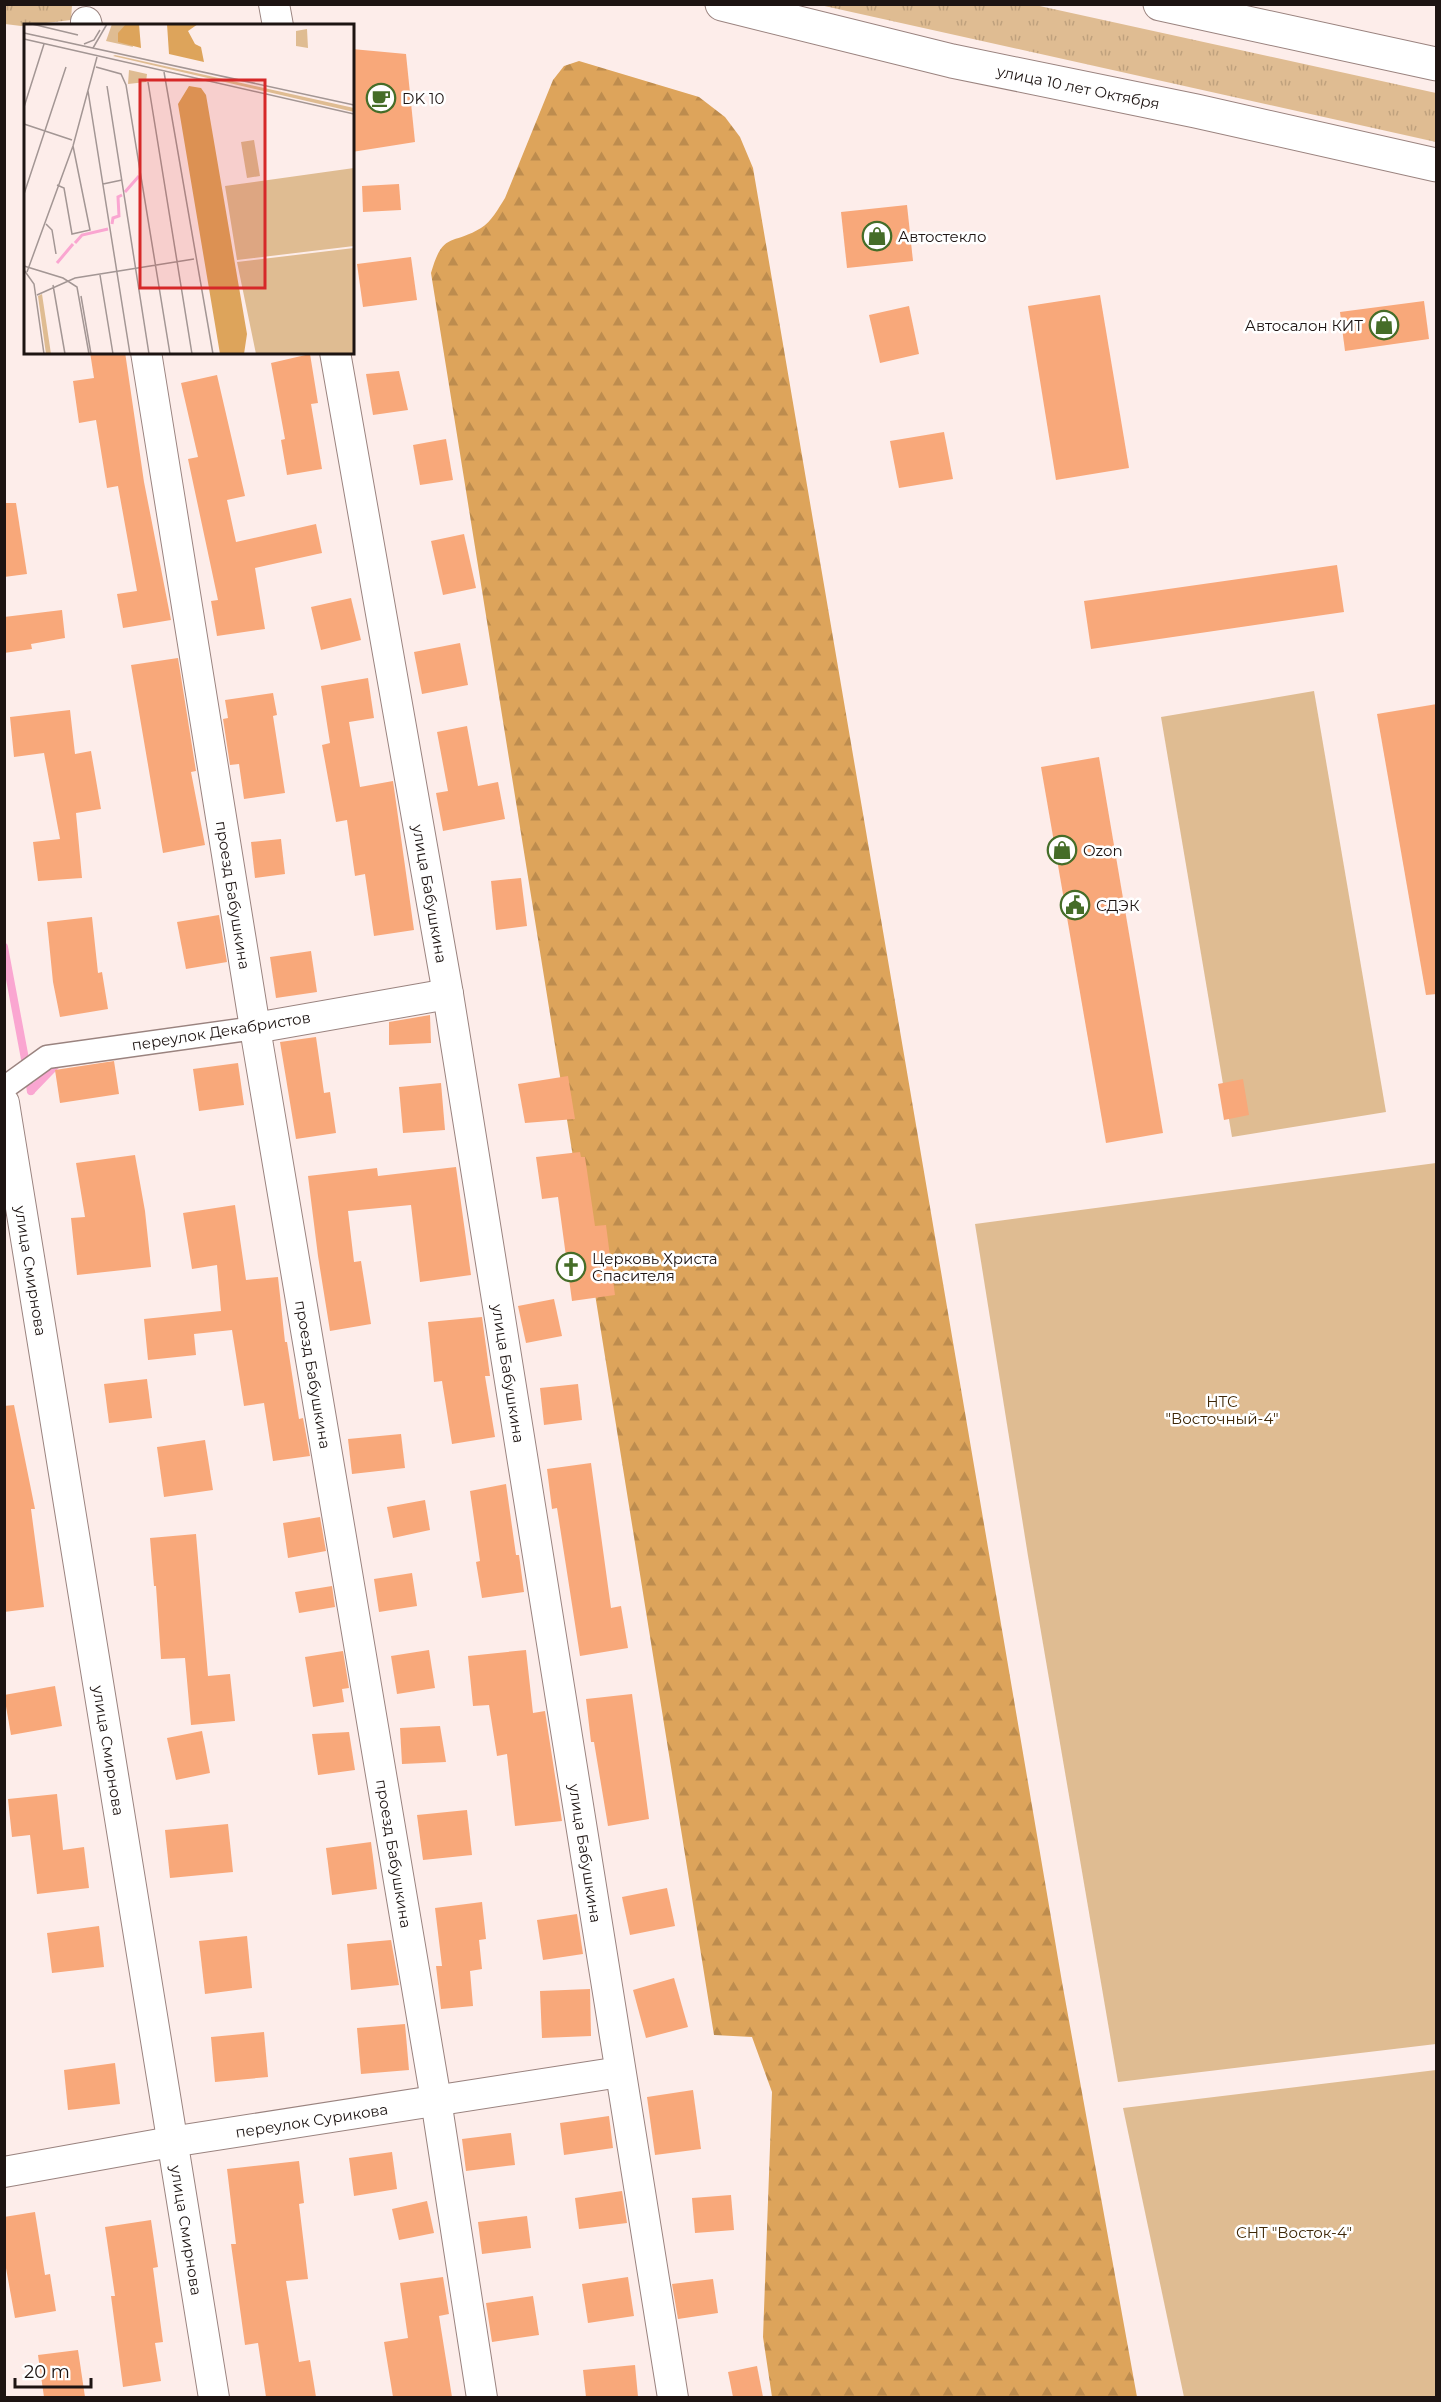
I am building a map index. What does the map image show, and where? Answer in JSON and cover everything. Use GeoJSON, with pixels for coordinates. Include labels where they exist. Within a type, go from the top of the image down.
{"type":"FeatureCollection","features":[{"type":"Feature","properties":{"kind":"main road","name":"улица 10 лет Октября"},"geometry":{"type":"LineString","coordinates":[[722,4],[952,61],[1196,111],[1437,165]]}},
{"type":"Feature","properties":{"kind":"main road"},"geometry":{"type":"LineString","coordinates":[[1160,4],[1437,64]]}},
{"type":"Feature","properties":{"kind":"street"},"geometry":{"type":"LineString","coordinates":[[274,4],[278,24]]}},
{"type":"Feature","properties":{"kind":"street","name":"проезд Бабушкина"},"geometry":{"type":"LineString","coordinates":[[146,354],[255,1028],[436,2100],[482,2397]]}},
{"type":"Feature","properties":{"kind":"street","name":"улица Бабушкина"},"geometry":{"type":"LineString","coordinates":[[335,354],[448,994],[673,2397]]}},
{"type":"Feature","properties":{"kind":"street","name":"переулок Декабристов"},"geometry":{"type":"LineString","coordinates":[[4,1088],[47,1057],[255,1028],[448,994]]}},
{"type":"Feature","properties":{"kind":"street","name":"улица Смирнова"},"geometry":{"type":"LineString","coordinates":[[4,1103],[214,2397]]}},
{"type":"Feature","properties":{"kind":"street","name":"переулок Сурикова"},"geometry":{"type":"LineString","coordinates":[[4,2172],[171,2142],[620,2072]]}},
{"type":"Feature","properties":{"kind":"green space"},"geometry":{"type":"Polygon","coordinates":[[[5,4],[72,5],[71,20],[21,26],[5,24],[5,4]]]}},
{"type":"Feature","properties":{"kind":"green space"},"geometry":{"type":"Polygon","coordinates":[[[820,5],[1035,5],[1436,93],[1436,142],[820,5]]]}},
{"type":"Feature","properties":{"kind":"green space"},"geometry":{"type":"Polygon","coordinates":[[[579,61],[699,97],[725,117],[740,137],[753,168],[1062,1982],[1137,2397],[772,2397],[763,2337],[772,2092],[752,2037],[714,2035],[431,273],[435,260],[444,245],[481,228],[494,214],[505,198],[553,80],[564,66],[579,61]]]}},
{"type":"Feature","properties":{"kind":"green space"},"geometry":{"type":"Polygon","coordinates":[[[1314,691],[1386,1112],[1232,1137],[1161,717],[1314,691]]]}},
{"type":"Feature","properties":{"kind":"green space","name":"НТС \"Восточный-4\""},"geometry":{"type":"Polygon","coordinates":[[[1436,1163],[1436,2044],[1118,2082],[1028,1556],[975,1224],[1436,1163]]]}},
{"type":"Feature","properties":{"kind":"green space","name":"СНТ \"Восток-4\""},"geometry":{"type":"Polygon","coordinates":[[[1436,2070],[1436,2397],[1184,2397],[1123,2108],[1436,2070]]]}},
{"type":"Feature","properties":{"kind":"building","name":"DK 10"},"geometry":{"type":"Polygon","coordinates":[[[354,49],[406,54],[415,142],[354,152],[354,49]]]}},
{"type":"Feature","properties":{"kind":"building"},"geometry":{"type":"Polygon","coordinates":[[[399,184],[401,210],[363,212],[362,186],[399,184]]]}},
{"type":"Feature","properties":{"kind":"building","name":"Автостекло"},"geometry":{"type":"Polygon","coordinates":[[[907,205],[913,261],[847,268],[841,212],[907,205]]]}},
{"type":"Feature","properties":{"kind":"building"},"geometry":{"type":"Polygon","coordinates":[[[411,257],[417,300],[363,307],[357,264],[411,257]]]}},
{"type":"Feature","properties":{"kind":"building"},"geometry":{"type":"Polygon","coordinates":[[[1100,295],[1129,468],[1056,480],[1028,306],[1100,295]]]}},
{"type":"Feature","properties":{"kind":"building","name":"Автосалон КИТ"},"geometry":{"type":"Polygon","coordinates":[[[1424,301],[1429,339],[1345,351],[1340,312],[1424,301]]]}},
{"type":"Feature","properties":{"kind":"building"},"geometry":{"type":"Polygon","coordinates":[[[909,306],[919,354],[880,363],[869,315],[909,306]]]}},
{"type":"Feature","properties":{"kind":"building"},"geometry":{"type":"Polygon","coordinates":[[[90,354],[125,354],[144,482],[171,620],[123,628],[117,594],[137,591],[118,486],[107,488],[96,420],[79,423],[73,381],[94,378],[90,354]]]}},
{"type":"Feature","properties":{"kind":"building"},"geometry":{"type":"Polygon","coordinates":[[[310,354],[318,403],[311,404],[322,469],[287,475],[281,440],[285,439],[271,363],[310,354]]]}},
{"type":"Feature","properties":{"kind":"building"},"geometry":{"type":"Polygon","coordinates":[[[399,371],[408,410],[373,415],[366,374],[399,371]]]}},
{"type":"Feature","properties":{"kind":"building"},"geometry":{"type":"Polygon","coordinates":[[[217,375],[245,496],[227,500],[236,542],[316,524],[322,553],[255,568],[265,629],[217,636],[211,601],[218,600],[188,459],[198,457],[181,383],[217,375]]]}},
{"type":"Feature","properties":{"kind":"building"},"geometry":{"type":"Polygon","coordinates":[[[944,432],[953,479],[899,488],[890,441],[944,432]]]}},
{"type":"Feature","properties":{"kind":"building"},"geometry":{"type":"Polygon","coordinates":[[[446,439],[453,480],[420,485],[413,445],[446,439]]]}},
{"type":"Feature","properties":{"kind":"building"},"geometry":{"type":"Polygon","coordinates":[[[4,503],[16,503],[27,574],[4,577],[4,503]]]}},
{"type":"Feature","properties":{"kind":"building"},"geometry":{"type":"Polygon","coordinates":[[[464,534],[476,588],[443,595],[431,541],[464,534]]]}},
{"type":"Feature","properties":{"kind":"building"},"geometry":{"type":"Polygon","coordinates":[[[1337,565],[1344,612],[1091,649],[1084,601],[1337,565]]]}},
{"type":"Feature","properties":{"kind":"building"},"geometry":{"type":"Polygon","coordinates":[[[351,598],[361,640],[321,650],[311,607],[351,598]]]}},
{"type":"Feature","properties":{"kind":"building"},"geometry":{"type":"Polygon","coordinates":[[[62,610],[65,638],[31,644],[32,649],[4,653],[4,617],[62,610]]]}},
{"type":"Feature","properties":{"kind":"building"},"geometry":{"type":"Polygon","coordinates":[[[460,643],[468,685],[422,694],[414,652],[460,643]]]}},
{"type":"Feature","properties":{"kind":"building"},"geometry":{"type":"Polygon","coordinates":[[[178,658],[196,771],[191,772],[205,845],[163,853],[131,665],[178,658]]]}},
{"type":"Feature","properties":{"kind":"building"},"geometry":{"type":"Polygon","coordinates":[[[368,678],[374,718],[349,722],[360,787],[393,781],[414,930],[374,936],[365,874],[355,876],[347,820],[336,822],[322,745],[330,743],[321,686],[368,678]]]}},
{"type":"Feature","properties":{"kind":"building"},"geometry":{"type":"Polygon","coordinates":[[[273,693],[277,715],[273,716],[285,793],[244,799],[239,764],[230,765],[223,719],[228,718],[225,700],[273,693]]]}},
{"type":"Feature","properties":{"kind":"building"},"geometry":{"type":"Polygon","coordinates":[[[1437,704],[1437,994],[1426,995],[1377,714],[1437,704]]]}},
{"type":"Feature","properties":{"kind":"building"},"geometry":{"type":"Polygon","coordinates":[[[70,710],[75,754],[91,751],[101,809],[76,813],[82,878],[38,881],[33,842],[60,839],[44,753],[14,757],[10,717],[70,710]]]}},
{"type":"Feature","properties":{"kind":"building"},"geometry":{"type":"Polygon","coordinates":[[[467,726],[478,786],[498,782],[505,819],[443,831],[436,793],[448,791],[437,732],[467,726]]]}},
{"type":"Feature","properties":{"kind":"building"},"geometry":{"type":"Polygon","coordinates":[[[1099,757],[1163,1133],[1106,1143],[1041,767],[1099,757]]]}},
{"type":"Feature","properties":{"kind":"building"},"geometry":{"type":"Polygon","coordinates":[[[281,839],[285,874],[255,878],[251,842],[281,839]]]}},
{"type":"Feature","properties":{"kind":"building"},"geometry":{"type":"Polygon","coordinates":[[[521,878],[527,926],[496,930],[491,881],[521,878]]]}},
{"type":"Feature","properties":{"kind":"building"},"geometry":{"type":"Polygon","coordinates":[[[219,915],[227,962],[186,969],[177,922],[219,915]]]}},
{"type":"Feature","properties":{"kind":"building"},"geometry":{"type":"Polygon","coordinates":[[[92,917],[98,973],[102,972],[108,1009],[60,1017],[53,982],[47,922],[92,917]]]}},
{"type":"Feature","properties":{"kind":"building"},"geometry":{"type":"Polygon","coordinates":[[[311,951],[317,992],[276,998],[270,957],[311,951]]]}},
{"type":"Feature","properties":{"kind":"building"},"geometry":{"type":"Polygon","coordinates":[[[430,1015],[431,1043],[389,1045],[389,1022],[430,1015]]]}},
{"type":"Feature","properties":{"kind":"building"},"geometry":{"type":"Polygon","coordinates":[[[316,1037],[324,1093],[330,1092],[336,1133],[296,1139],[280,1042],[316,1037]]]}},
{"type":"Feature","properties":{"kind":"building"},"geometry":{"type":"Polygon","coordinates":[[[114,1061],[119,1094],[60,1103],[55,1070],[114,1061]]]}},
{"type":"Feature","properties":{"kind":"building"},"geometry":{"type":"Polygon","coordinates":[[[238,1063],[244,1105],[199,1111],[193,1069],[238,1063]]]}},
{"type":"Feature","properties":{"kind":"building"},"geometry":{"type":"Polygon","coordinates":[[[568,1076],[575,1119],[525,1123],[518,1084],[568,1076]]]}},
{"type":"Feature","properties":{"kind":"building"},"geometry":{"type":"Polygon","coordinates":[[[1243,1079],[1249,1115],[1224,1120],[1218,1084],[1243,1079]]]}},
{"type":"Feature","properties":{"kind":"building"},"geometry":{"type":"Polygon","coordinates":[[[441,1083],[445,1130],[403,1133],[399,1087],[441,1083]]]}},
{"type":"Feature","properties":{"kind":"building"},"geometry":{"type":"Polygon","coordinates":[[[580,1152],[581,1157],[585,1157],[595,1226],[606,1225],[615,1295],[572,1301],[558,1197],[542,1199],[536,1157],[580,1152]]]}},
{"type":"Feature","properties":{"kind":"building"},"geometry":{"type":"Polygon","coordinates":[[[135,1155],[145,1211],[151,1267],[77,1275],[71,1218],[85,1217],[76,1163],[135,1155]]]}},
{"type":"Feature","properties":{"kind":"building"},"geometry":{"type":"Polygon","coordinates":[[[456,1167],[471,1275],[420,1282],[411,1205],[348,1211],[354,1262],[361,1261],[371,1324],[330,1331],[308,1176],[377,1168],[378,1176],[456,1167]]]}},
{"type":"Feature","properties":{"kind":"building"},"geometry":{"type":"Polygon","coordinates":[[[235,1205],[246,1280],[278,1277],[285,1342],[287,1342],[299,1419],[303,1418],[310,1456],[273,1461],[264,1403],[244,1406],[232,1330],[194,1334],[196,1355],[148,1360],[144,1319],[221,1311],[217,1265],[192,1269],[183,1213],[235,1205]]]}},
{"type":"Feature","properties":{"kind":"building"},"geometry":{"type":"Polygon","coordinates":[[[554,1299],[562,1336],[526,1343],[518,1306],[554,1299]]]}},
{"type":"Feature","properties":{"kind":"building"},"geometry":{"type":"Polygon","coordinates":[[[482,1317],[490,1376],[485,1376],[495,1437],[452,1444],[442,1381],[434,1382],[428,1322],[482,1317]]]}},
{"type":"Feature","properties":{"kind":"building"},"geometry":{"type":"Polygon","coordinates":[[[147,1379],[152,1418],[109,1423],[104,1384],[147,1379]]]}},
{"type":"Feature","properties":{"kind":"building"},"geometry":{"type":"Polygon","coordinates":[[[578,1384],[582,1420],[544,1425],[540,1388],[578,1384]]]}},
{"type":"Feature","properties":{"kind":"building"},"geometry":{"type":"Polygon","coordinates":[[[14,1405],[35,1509],[31,1509],[44,1607],[4,1612],[4,1406],[14,1405]]]}},
{"type":"Feature","properties":{"kind":"building"},"geometry":{"type":"Polygon","coordinates":[[[401,1434],[405,1468],[352,1474],[348,1439],[401,1434]]]}},
{"type":"Feature","properties":{"kind":"building"},"geometry":{"type":"Polygon","coordinates":[[[205,1440],[213,1490],[164,1497],[157,1447],[205,1440]]]}},
{"type":"Feature","properties":{"kind":"building"},"geometry":{"type":"Polygon","coordinates":[[[591,1463],[611,1608],[621,1606],[628,1648],[580,1656],[557,1508],[552,1509],[547,1469],[591,1463]]]}},
{"type":"Feature","properties":{"kind":"building"},"geometry":{"type":"Polygon","coordinates":[[[506,1484],[516,1555],[519,1555],[524,1592],[482,1598],[476,1562],[480,1561],[470,1491],[506,1484]]]}},
{"type":"Feature","properties":{"kind":"building"},"geometry":{"type":"Polygon","coordinates":[[[425,1500],[430,1530],[393,1538],[387,1507],[425,1500]]]}},
{"type":"Feature","properties":{"kind":"building"},"geometry":{"type":"Polygon","coordinates":[[[320,1517],[326,1551],[288,1558],[283,1523],[320,1517]]]}},
{"type":"Feature","properties":{"kind":"building"},"geometry":{"type":"Polygon","coordinates":[[[196,1534],[208,1676],[230,1674],[235,1721],[191,1725],[185,1658],[161,1659],[150,1538],[196,1534]]]}},
{"type":"Feature","properties":{"kind":"building"},"geometry":{"type":"Polygon","coordinates":[[[412,1573],[417,1606],[379,1612],[374,1579],[412,1573]]]}},
{"type":"Feature","properties":{"kind":"building"},"geometry":{"type":"Polygon","coordinates":[[[332,1586],[335,1607],[299,1613],[295,1592],[332,1586]]]}},
{"type":"Feature","properties":{"kind":"building"},"geometry":{"type":"Polygon","coordinates":[[[429,1650],[435,1688],[397,1694],[391,1656],[429,1650]]]}},
{"type":"Feature","properties":{"kind":"building"},"geometry":{"type":"Polygon","coordinates":[[[526,1650],[533,1713],[545,1711],[562,1821],[515,1826],[507,1754],[497,1756],[489,1705],[473,1706],[468,1656],[526,1650]]]}},
{"type":"Feature","properties":{"kind":"building"},"geometry":{"type":"Polygon","coordinates":[[[343,1651],[349,1688],[342,1689],[344,1702],[313,1707],[305,1657],[343,1651]]]}},
{"type":"Feature","properties":{"kind":"building"},"geometry":{"type":"Polygon","coordinates":[[[55,1686],[62,1726],[11,1735],[4,1695],[55,1686]]]}},
{"type":"Feature","properties":{"kind":"building"},"geometry":{"type":"Polygon","coordinates":[[[632,1694],[649,1819],[608,1826],[594,1742],[591,1742],[586,1699],[632,1694]]]}},
{"type":"Feature","properties":{"kind":"building"},"geometry":{"type":"Polygon","coordinates":[[[440,1726],[446,1762],[402,1764],[400,1728],[440,1726]]]}},
{"type":"Feature","properties":{"kind":"building"},"geometry":{"type":"Polygon","coordinates":[[[202,1731],[210,1773],[176,1780],[167,1738],[202,1731]]]}},
{"type":"Feature","properties":{"kind":"building"},"geometry":{"type":"Polygon","coordinates":[[[349,1732],[355,1770],[318,1775],[312,1734],[349,1732]]]}},
{"type":"Feature","properties":{"kind":"building"},"geometry":{"type":"Polygon","coordinates":[[[57,1794],[63,1850],[84,1847],[89,1888],[37,1894],[30,1835],[12,1837],[8,1799],[57,1794]]]}},
{"type":"Feature","properties":{"kind":"building"},"geometry":{"type":"Polygon","coordinates":[[[467,1810],[472,1855],[423,1860],[417,1815],[467,1810]]]}},
{"type":"Feature","properties":{"kind":"building"},"geometry":{"type":"Polygon","coordinates":[[[228,1824],[233,1872],[170,1878],[165,1830],[228,1824]]]}},
{"type":"Feature","properties":{"kind":"building"},"geometry":{"type":"Polygon","coordinates":[[[371,1842],[377,1889],[332,1895],[326,1848],[371,1842]]]}},
{"type":"Feature","properties":{"kind":"building"},"geometry":{"type":"Polygon","coordinates":[[[667,1888],[675,1926],[630,1935],[622,1897],[667,1888]]]}},
{"type":"Feature","properties":{"kind":"building"},"geometry":{"type":"Polygon","coordinates":[[[482,1902],[486,1939],[479,1940],[482,1969],[470,1971],[473,2006],[441,2009],[436,1966],[442,1966],[435,1908],[482,1902]]]}},
{"type":"Feature","properties":{"kind":"building"},"geometry":{"type":"Polygon","coordinates":[[[577,1914],[583,1954],[543,1960],[537,1920],[577,1914]]]}},
{"type":"Feature","properties":{"kind":"building"},"geometry":{"type":"Polygon","coordinates":[[[99,1926],[104,1967],[52,1973],[47,1933],[99,1926]]]}},
{"type":"Feature","properties":{"kind":"building"},"geometry":{"type":"Polygon","coordinates":[[[247,1936],[252,1988],[205,1994],[199,1941],[247,1936]]]}},
{"type":"Feature","properties":{"kind":"building"},"geometry":{"type":"Polygon","coordinates":[[[391,1940],[399,1985],[351,1990],[347,1944],[391,1940]]]}},
{"type":"Feature","properties":{"kind":"building"},"geometry":{"type":"Polygon","coordinates":[[[674,1978],[688,2027],[646,2038],[633,1990],[674,1978]]]}},
{"type":"Feature","properties":{"kind":"building"},"geometry":{"type":"Polygon","coordinates":[[[590,1989],[591,2036],[542,2038],[540,1991],[590,1989]]]}},
{"type":"Feature","properties":{"kind":"building"},"geometry":{"type":"Polygon","coordinates":[[[405,2024],[409,2070],[361,2074],[357,2028],[405,2024]]]}},
{"type":"Feature","properties":{"kind":"building"},"geometry":{"type":"Polygon","coordinates":[[[264,2032],[268,2077],[215,2082],[211,2037],[264,2032]]]}},
{"type":"Feature","properties":{"kind":"building"},"geometry":{"type":"Polygon","coordinates":[[[115,2063],[120,2104],[68,2110],[64,2070],[115,2063]]]}},
{"type":"Feature","properties":{"kind":"building"},"geometry":{"type":"Polygon","coordinates":[[[693,2090],[701,2149],[655,2155],[647,2097],[693,2090]]]}},
{"type":"Feature","properties":{"kind":"building"},"geometry":{"type":"Polygon","coordinates":[[[609,2116],[613,2148],[564,2155],[560,2123],[609,2116]]]}},
{"type":"Feature","properties":{"kind":"building"},"geometry":{"type":"Polygon","coordinates":[[[511,2133],[515,2165],[466,2171],[462,2139],[511,2133]]]}},
{"type":"Feature","properties":{"kind":"building"},"geometry":{"type":"Polygon","coordinates":[[[392,2152],[397,2189],[354,2196],[349,2158],[392,2152]]]}},
{"type":"Feature","properties":{"kind":"building"},"geometry":{"type":"Polygon","coordinates":[[[299,2161],[304,2203],[299,2204],[308,2279],[286,2281],[299,2362],[310,2360],[316,2397],[266,2397],[258,2343],[245,2345],[231,2244],[236,2244],[227,2169],[299,2161]]]}},
{"type":"Feature","properties":{"kind":"building"},"geometry":{"type":"Polygon","coordinates":[[[622,2191],[627,2223],[579,2229],[575,2198],[622,2191]]]}},
{"type":"Feature","properties":{"kind":"building"},"geometry":{"type":"Polygon","coordinates":[[[731,2195],[734,2230],[695,2233],[692,2198],[731,2195]]]}},
{"type":"Feature","properties":{"kind":"building"},"geometry":{"type":"Polygon","coordinates":[[[427,2201],[434,2233],[399,2240],[392,2209],[427,2201]]]}},
{"type":"Feature","properties":{"kind":"building"},"geometry":{"type":"Polygon","coordinates":[[[35,2212],[45,2275],[50,2274],[56,2311],[15,2318],[4,2257],[4,2217],[35,2212]]]}},
{"type":"Feature","properties":{"kind":"building"},"geometry":{"type":"Polygon","coordinates":[[[527,2216],[531,2248],[482,2254],[478,2222],[527,2216]]]}},
{"type":"Feature","properties":{"kind":"building"},"geometry":{"type":"Polygon","coordinates":[[[151,2220],[158,2267],[153,2268],[163,2342],[155,2343],[161,2381],[123,2387],[111,2296],[115,2296],[105,2227],[151,2220]]]}},
{"type":"Feature","properties":{"kind":"building"},"geometry":{"type":"Polygon","coordinates":[[[443,2277],[449,2314],[439,2316],[452,2397],[393,2397],[384,2342],[408,2338],[400,2283],[443,2277]]]}},
{"type":"Feature","properties":{"kind":"building"},"geometry":{"type":"Polygon","coordinates":[[[628,2277],[634,2316],[588,2323],[582,2284],[628,2277]]]}},
{"type":"Feature","properties":{"kind":"building"},"geometry":{"type":"Polygon","coordinates":[[[713,2279],[718,2313],[678,2319],[672,2284],[713,2279]]]}},
{"type":"Feature","properties":{"kind":"building"},"geometry":{"type":"Polygon","coordinates":[[[533,2296],[539,2335],[492,2342],[486,2303],[533,2296]]]}},
{"type":"Feature","properties":{"kind":"building"},"geometry":{"type":"Polygon","coordinates":[[[78,2350],[85,2397],[44,2397],[38,2355],[78,2350]]]}},
{"type":"Feature","properties":{"kind":"building"},"geometry":{"type":"Polygon","coordinates":[[[635,2365],[638,2397],[586,2397],[583,2370],[635,2365]]]}},
{"type":"Feature","properties":{"kind":"building"},"geometry":{"type":"Polygon","coordinates":[[[757,2366],[763,2397],[733,2397],[728,2372],[757,2366]]]}},
{"type":"Feature","properties":{"kind":"waterway"},"geometry":{"type":"LineString","coordinates":[[4,947],[31,1091]]}},
{"type":"Feature","properties":{"kind":"waterway"},"geometry":{"type":"LineString","coordinates":[[31,1091],[59,1062]]}},
{"type":"Feature","properties":{"kind":"place","name":"DK 10"},"geometry":{"type":"Point","coordinates":[381,98]}},
{"type":"Feature","properties":{"kind":"place","name":"Автостекло"},"geometry":{"type":"Point","coordinates":[877,236]}},
{"type":"Feature","properties":{"kind":"place","name":"Автосалон КИТ"},"geometry":{"type":"Point","coordinates":[1384,325]}},
{"type":"Feature","properties":{"kind":"place","name":"Ozon"},"geometry":{"type":"Point","coordinates":[1062,850]}},
{"type":"Feature","properties":{"kind":"place","name":"СДЭК"},"geometry":{"type":"Point","coordinates":[1075,905]}},
{"type":"Feature","properties":{"kind":"place","name":"Церковь Христа Спасителя"},"geometry":{"type":"Point","coordinates":[571,1267]}}]}
